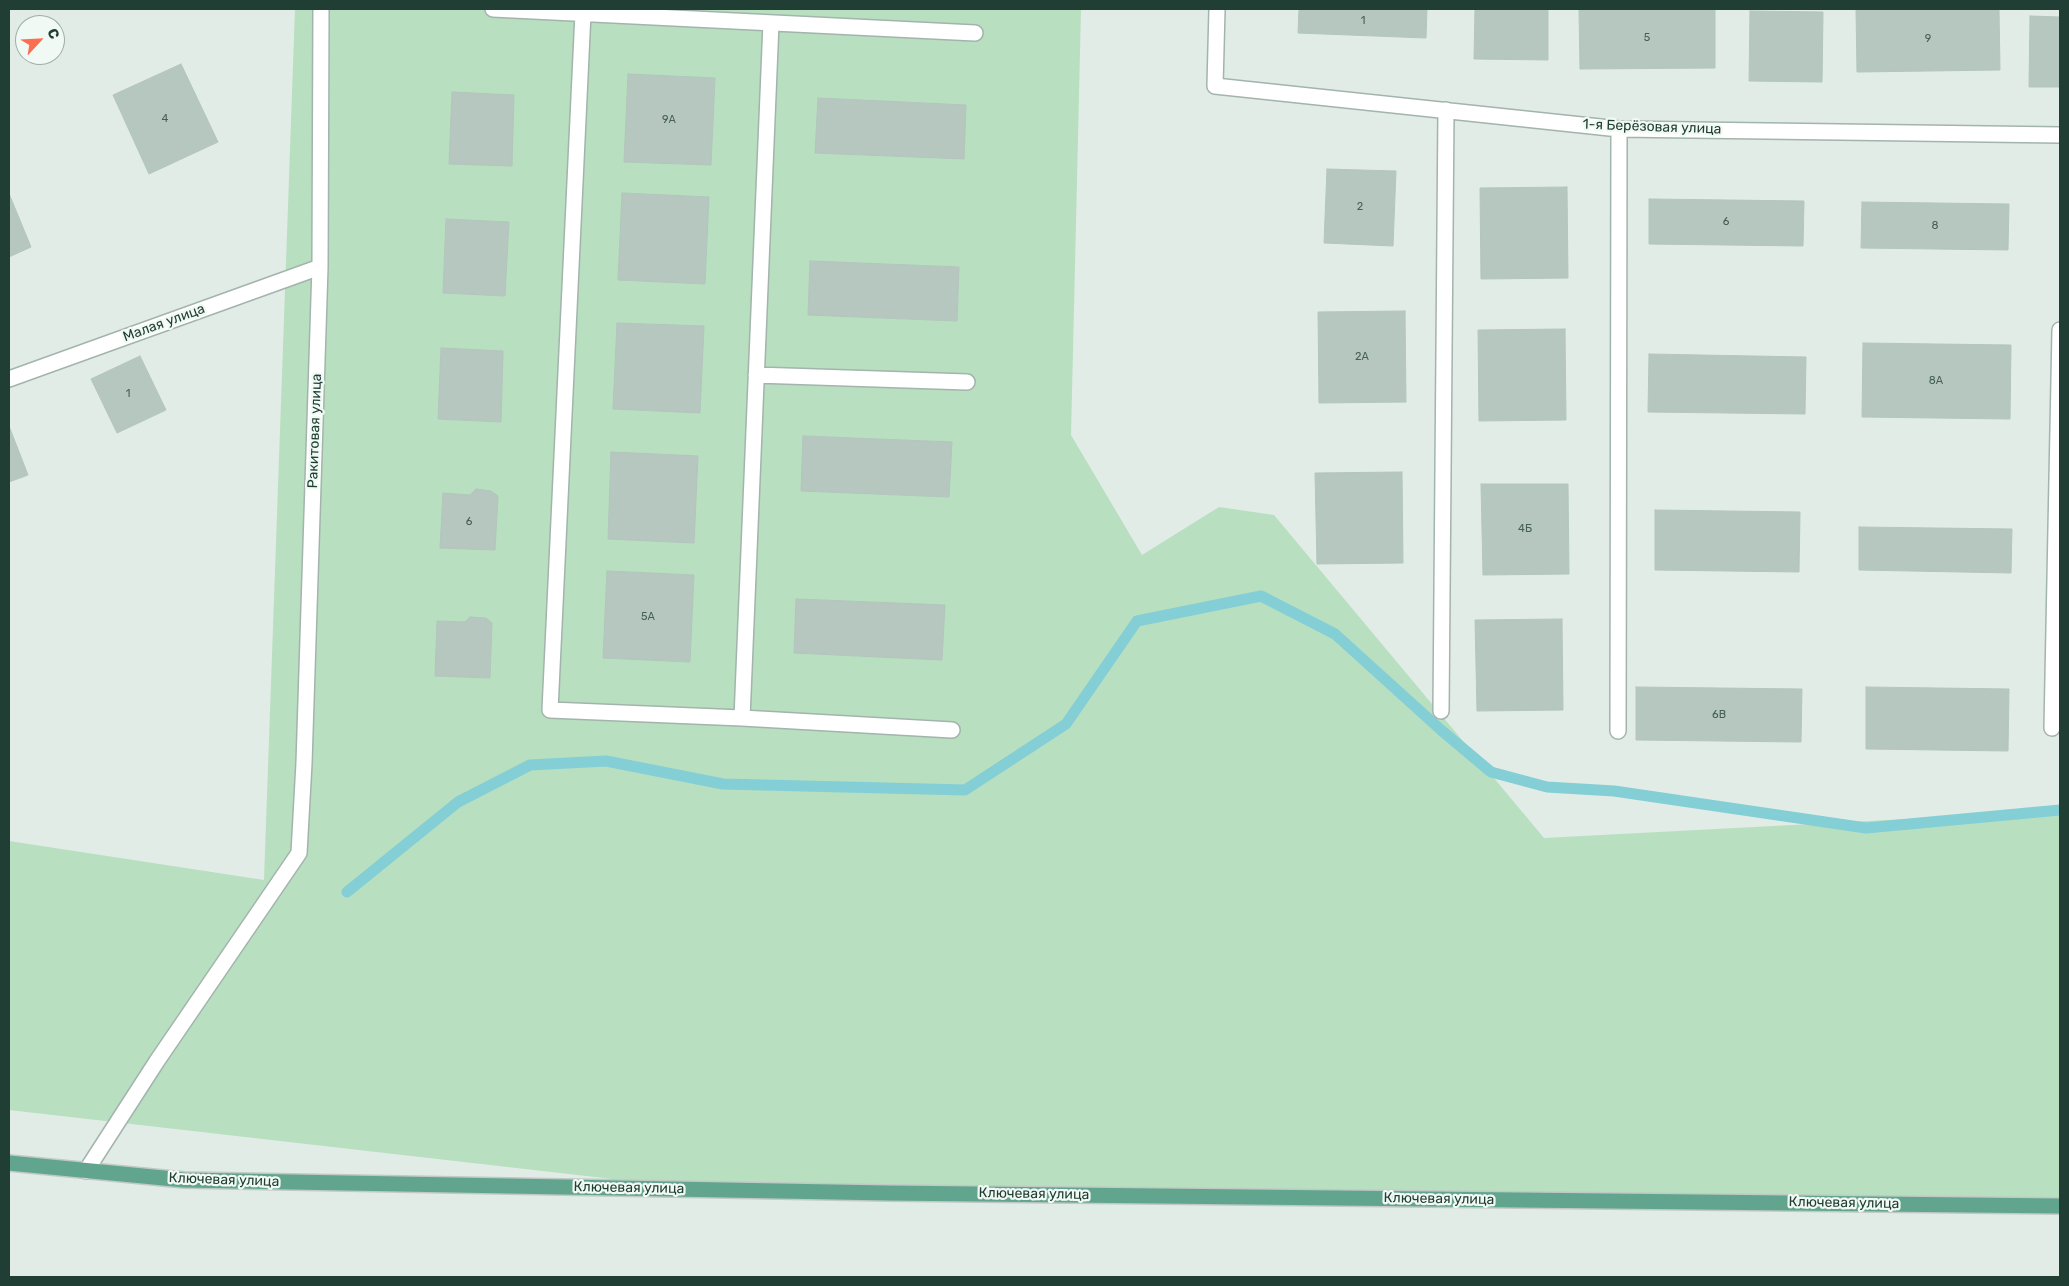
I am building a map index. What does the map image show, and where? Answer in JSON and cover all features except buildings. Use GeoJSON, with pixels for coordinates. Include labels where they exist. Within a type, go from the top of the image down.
{"type":"FeatureCollection","features":[{"type":"Feature","properties":{"kind":"main road","name":"Ключевая улица"},"geometry":{"type":"LineString","coordinates":[[9,1163],[184,1180],[858,1192],[2060,1206]]}},
{"type":"Feature","properties":{"kind":"street","name":"Ракитовая улица"},"geometry":{"type":"LineString","coordinates":[[86,1171],[157,1061],[299,853],[303,797],[320,267],[321,9]]}},
{"type":"Feature","properties":{"kind":"street"},"geometry":{"type":"LineString","coordinates":[[493,9],[975,33]]}},
{"type":"Feature","properties":{"kind":"street","name":"1-я Берёзовая улица"},"geometry":{"type":"LineString","coordinates":[[1217,9],[1215,86],[1619,128],[2060,135]]}},
{"type":"Feature","properties":{"kind":"street"},"geometry":{"type":"LineString","coordinates":[[583,13],[550,710],[742,718],[952,730]]}},
{"type":"Feature","properties":{"kind":"street"},"geometry":{"type":"LineString","coordinates":[[742,718],[770,22]]}},
{"type":"Feature","properties":{"kind":"street"},"geometry":{"type":"LineString","coordinates":[[1441,711],[1446,110]]}},
{"type":"Feature","properties":{"kind":"street"},"geometry":{"type":"LineString","coordinates":[[1618,731],[1619,128]]}},
{"type":"Feature","properties":{"kind":"street","name":"Малая улица"},"geometry":{"type":"LineString","coordinates":[[9,379],[320,267]]}},
{"type":"Feature","properties":{"kind":"street"},"geometry":{"type":"LineString","coordinates":[[2052,728],[2060,330]]}},
{"type":"Feature","properties":{"kind":"street"},"geometry":{"type":"LineString","coordinates":[[756,375],[967,382]]}},
{"type":"Feature","properties":{"kind":"green space"},"geometry":{"type":"Polygon","coordinates":[[[295,9],[1081,9],[1071,435],[1142,555],[1219,507],[1274,515],[1544,838],[2060,811],[2060,1205],[700,1189],[9,1110],[9,841],[264,880],[295,9]]]}},
{"type":"Feature","properties":{"kind":"waterway"},"geometry":{"type":"LineString","coordinates":[[347,892],[458,802],[530,765],[606,761],[723,784],[965,790],[1066,724],[1137,621],[1261,596],[1335,634],[1441,730],[1491,772],[1547,787],[1614,791],[1866,828],[2060,810]]}}]}
